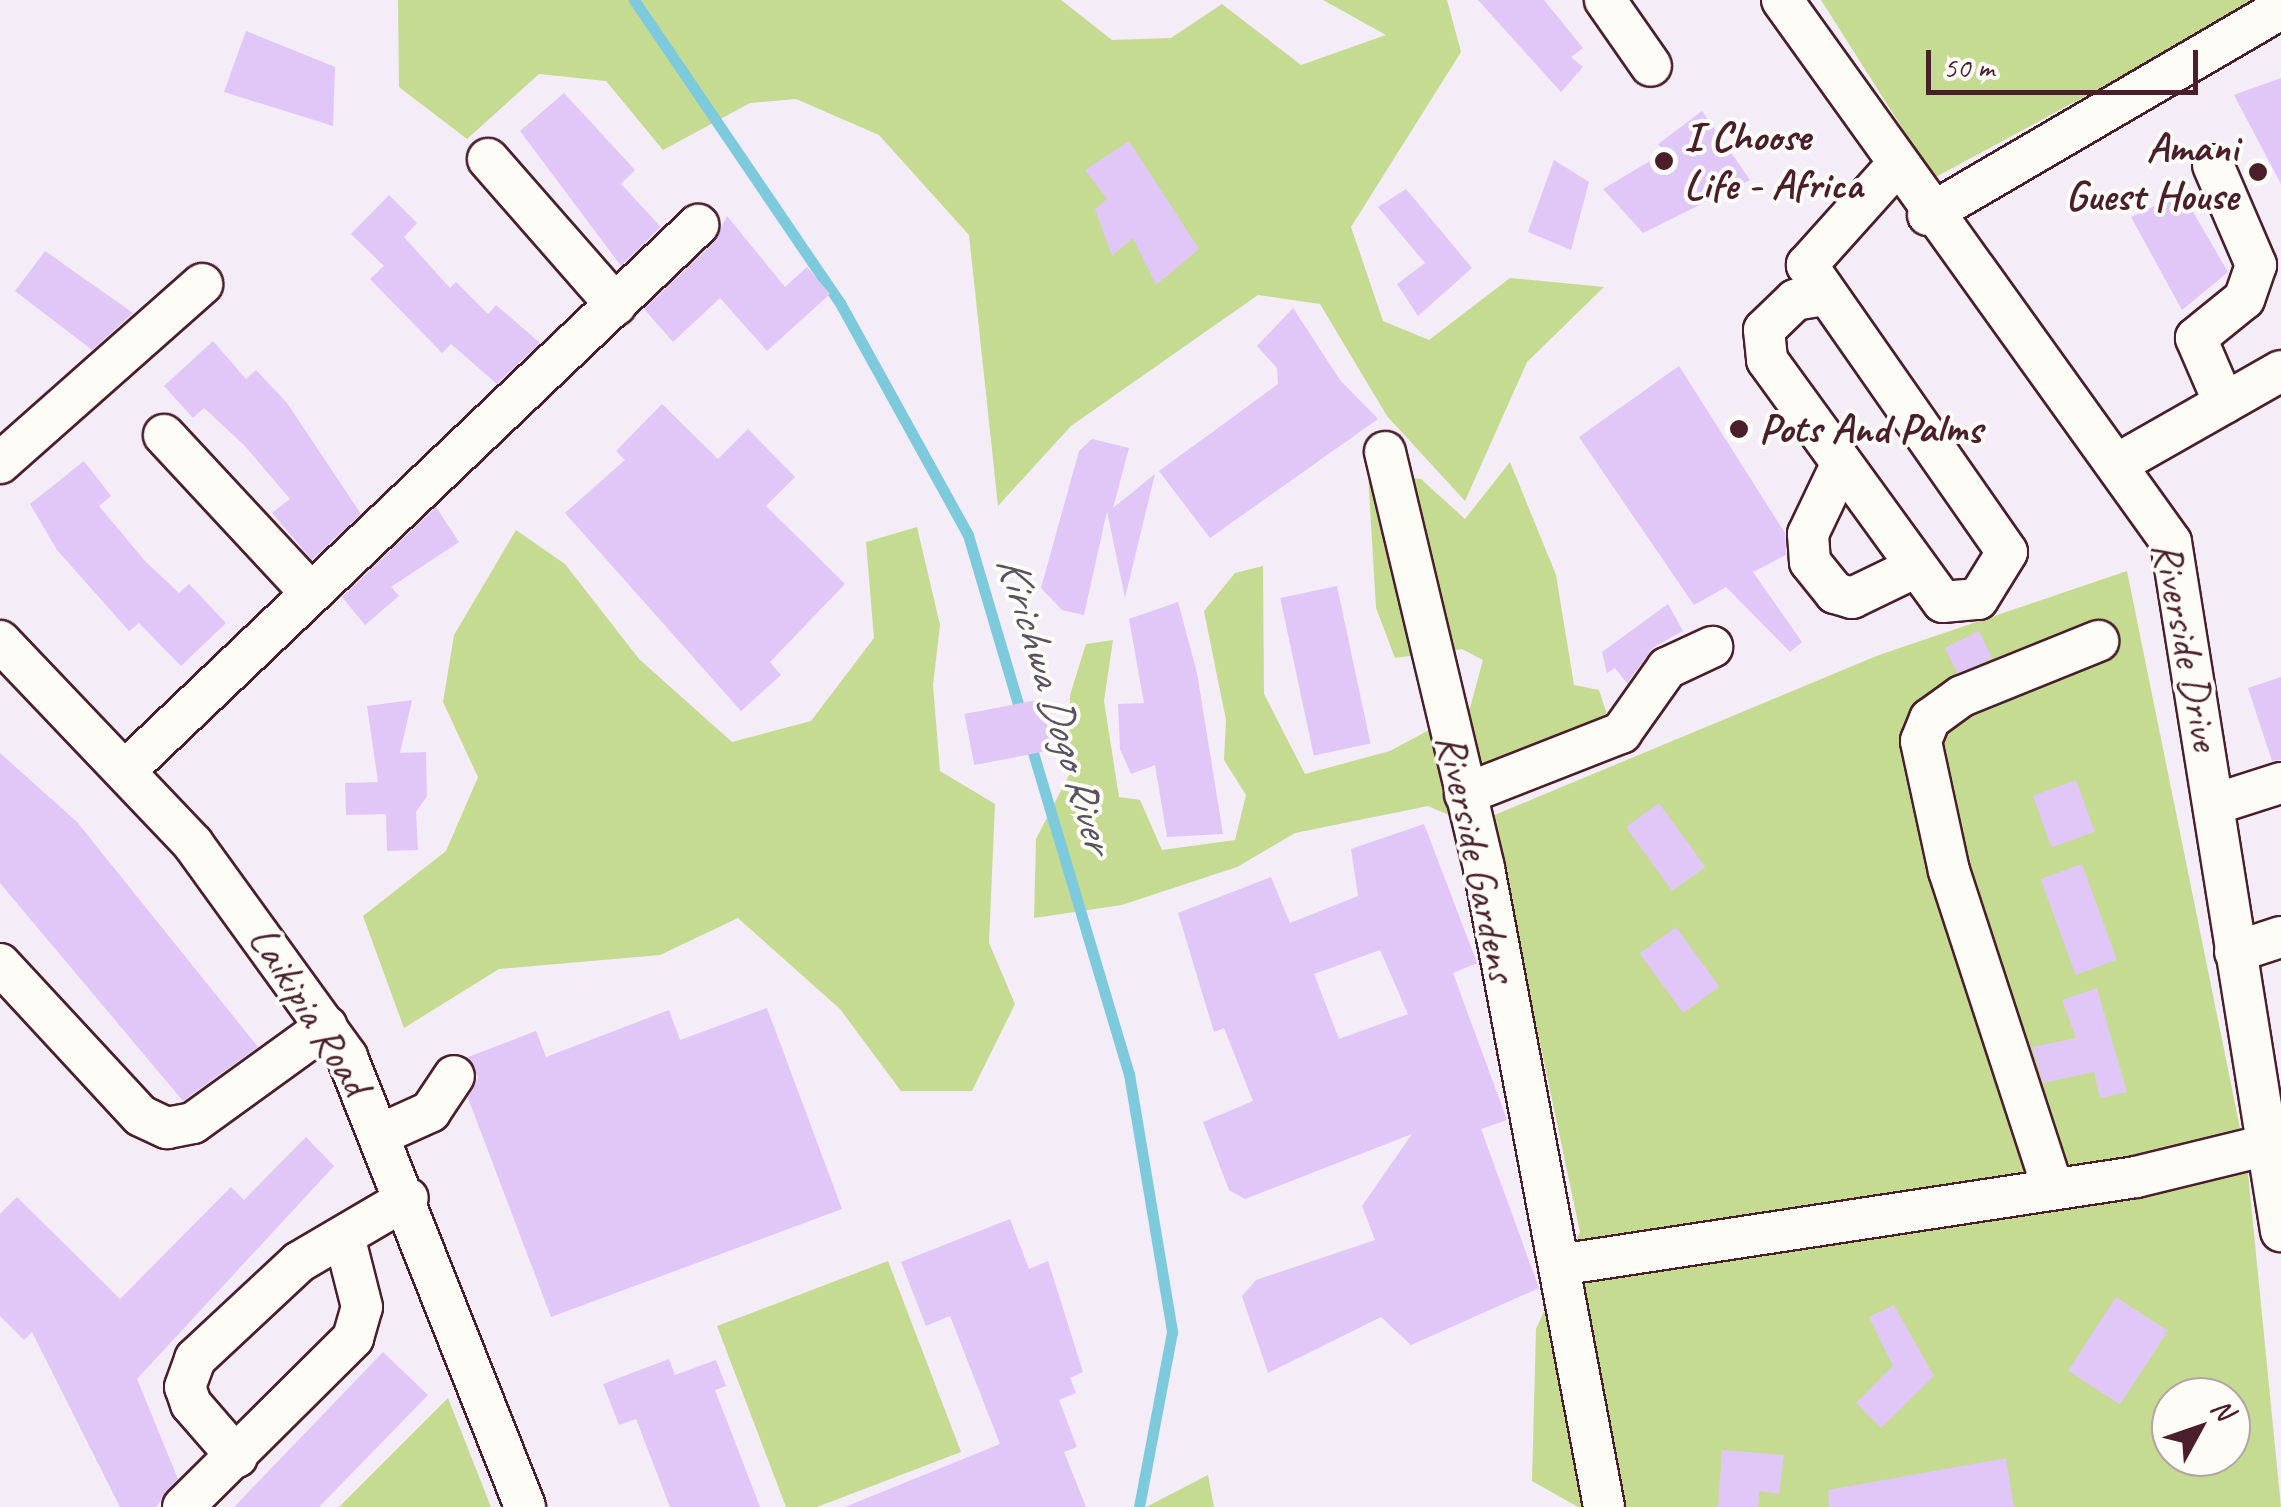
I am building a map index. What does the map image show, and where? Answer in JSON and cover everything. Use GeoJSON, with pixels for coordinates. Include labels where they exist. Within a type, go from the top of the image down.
{"type":"FeatureCollection","features":[{"type":"Feature","properties":{"kind":"street"},"geometry":{"type":"LineString","coordinates":[[1605,0],[1651,66]]}},
{"type":"Feature","properties":{"kind":"street","name":"Riverside Drive"},"geometry":{"type":"LineString","coordinates":[[1782,0],[1928,214],[2119,462],[2172,542],[2281,1230]]}},
{"type":"Feature","properties":{"kind":"street"},"geometry":{"type":"LineString","coordinates":[[1928,214],[2281,9]]}},
{"type":"Feature","properties":{"kind":"street"},"geometry":{"type":"LineString","coordinates":[[488,159],[616,305]]}},
{"type":"Feature","properties":{"kind":"street"},"geometry":{"type":"LineString","coordinates":[[2213,165],[2256,266],[2244,299],[2196,338],[2224,403]]}},
{"type":"Feature","properties":{"kind":"street"},"geometry":{"type":"LineString","coordinates":[[1825,295],[1795,300],[1764,330],[1767,360],[1838,469],[1943,602],[1978,599],[2007,552],[1807,266],[1818,244],[1895,168]]}},
{"type":"Feature","properties":{"kind":"street"},"geometry":{"type":"LineString","coordinates":[[127,769],[309,591],[698,225]]}},
{"type":"Feature","properties":{"kind":"street"},"geometry":{"type":"LineString","coordinates":[[0,463],[202,284]]}},
{"type":"Feature","properties":{"kind":"street"},"geometry":{"type":"LineString","coordinates":[[2119,462],[2281,371]]}},
{"type":"Feature","properties":{"kind":"street"},"geometry":{"type":"LineString","coordinates":[[164,435],[309,591]]}},
{"type":"Feature","properties":{"kind":"street","name":"Riverside Gardens"},"geometry":{"type":"LineString","coordinates":[[1385,452],[1465,794],[1604,1507]]}},
{"type":"Feature","properties":{"kind":"street"},"geometry":{"type":"LineString","coordinates":[[1838,469],[1808,534],[1810,562],[1835,594],[1852,598],[1914,568]]}},
{"type":"Feature","properties":{"kind":"street","name":"Laikipia Road"},"geometry":{"type":"LineString","coordinates":[[0,641],[127,769],[327,1026],[408,1198],[525,1507]]}},
{"type":"Feature","properties":{"kind":"street"},"geometry":{"type":"LineString","coordinates":[[2052,1190],[1949,871],[1921,735],[1962,696],[2098,641]]}},
{"type":"Feature","properties":{"kind":"street"},"geometry":{"type":"LineString","coordinates":[[1465,794],[1621,733],[1667,668],[1712,647]]}},
{"type":"Feature","properties":{"kind":"street"},"geometry":{"type":"LineString","coordinates":[[2215,804],[2281,782]]}},
{"type":"Feature","properties":{"kind":"street"},"geometry":{"type":"LineString","coordinates":[[2235,952],[2281,937]]}},
{"type":"Feature","properties":{"kind":"street"},"geometry":{"type":"LineString","coordinates":[[0,964],[141,1116],[167,1128],[194,1123],[327,1026]]}},
{"type":"Feature","properties":{"kind":"street"},"geometry":{"type":"LineString","coordinates":[[381,1134],[430,1112],[454,1076]]}},
{"type":"Feature","properties":{"kind":"street"},"geometry":{"type":"LineString","coordinates":[[1559,1265],[2052,1190],[2268,1146]]}},
{"type":"Feature","properties":{"kind":"street"},"geometry":{"type":"LineString","coordinates":[[238,1457],[191,1404],[188,1372],[298,1262],[408,1198]]}},
{"type":"Feature","properties":{"kind":"street"},"geometry":{"type":"LineString","coordinates":[[183,1507],[238,1457],[354,1338],[362,1306],[344,1236]]}},
{"type":"Feature","properties":{"kind":"green space"},"geometry":{"type":"Polygon","coordinates":[[[398,0],[1061,0],[1112,40],[1171,38],[1222,4],[1301,65],[1386,35],[1323,0],[1447,0],[1461,52],[1351,227],[1383,321],[1429,340],[1510,278],[1604,287],[1527,362],[1465,501],[1387,416],[1320,304],[1258,295],[1071,426],[998,506],[969,235],[879,135],[796,99],[750,103],[663,150],[606,81],[539,74],[467,139],[399,87],[398,0]]]}},
{"type":"Feature","properties":{"kind":"green space"},"geometry":{"type":"Polygon","coordinates":[[[1821,0],[2263,0],[1934,178],[1821,0]]]}},
{"type":"Feature","properties":{"kind":"green space"},"geometry":{"type":"Polygon","coordinates":[[[1510,462],[1556,575],[1574,685],[1599,690],[1609,721],[1499,757],[1451,816],[1428,806],[1295,833],[1237,867],[1122,905],[1034,918],[1036,839],[1069,775],[1070,695],[1086,644],[1113,640],[1104,701],[1119,797],[1140,800],[1162,850],[1235,840],[1246,795],[1224,760],[1226,720],[1204,611],[1235,573],[1263,566],[1264,694],[1305,774],[1390,751],[1470,708],[1483,660],[1462,649],[1395,658],[1376,608],[1368,473],[1421,479],[1465,519],[1510,462]]]}},
{"type":"Feature","properties":{"kind":"green space"},"geometry":{"type":"Polygon","coordinates":[[[917,527],[940,625],[933,685],[940,771],[995,804],[989,943],[1015,1004],[972,1091],[901,1091],[840,1009],[738,918],[660,955],[499,969],[404,1028],[363,916],[446,851],[478,777],[443,702],[454,635],[516,530],[565,564],[639,659],[732,742],[811,721],[874,638],[866,542],[917,527]]]}},
{"type":"Feature","properties":{"kind":"green space"},"geometry":{"type":"Polygon","coordinates":[[[2127,571],[2247,1163],[2281,1507],[1578,1507],[1532,1481],[1536,1329],[1580,1232],[1492,816],[1879,655],[2127,571]]]}},
{"type":"Feature","properties":{"kind":"green space"},"geometry":{"type":"Polygon","coordinates":[[[888,1261],[961,1452],[817,1507],[786,1507],[717,1326],[888,1261]]]}},
{"type":"Feature","properties":{"kind":"green space"},"geometry":{"type":"Polygon","coordinates":[[[448,1398],[491,1507],[339,1507],[448,1398]]]}},
{"type":"Feature","properties":{"kind":"green space"},"geometry":{"type":"Polygon","coordinates":[[[1208,1475],[1214,1507],[1146,1507],[1208,1475]]]}},
{"type":"Feature","properties":{"kind":"building"},"geometry":{"type":"Polygon","coordinates":[[[1478,0],[1544,0],[1583,48],[1571,57],[1583,67],[1561,92],[1478,0]]]}},
{"type":"Feature","properties":{"kind":"building"},"geometry":{"type":"Polygon","coordinates":[[[246,31],[335,67],[333,126],[224,92],[246,31]]]}},
{"type":"Feature","properties":{"kind":"building"},"geometry":{"type":"Polygon","coordinates":[[[2281,78],[2281,184],[2234,95],[2281,78]]]}},
{"type":"Feature","properties":{"kind":"building"},"geometry":{"type":"Polygon","coordinates":[[[564,93],[635,170],[621,184],[661,227],[621,266],[520,131],[564,93]]]}},
{"type":"Feature","properties":{"kind":"building"},"geometry":{"type":"Polygon","coordinates":[[[1702,111],[1750,180],[1643,233],[1603,189],[1665,152],[1658,144],[1702,111]]]}},
{"type":"Feature","properties":{"kind":"building"},"geometry":{"type":"Polygon","coordinates":[[[1129,141],[1199,249],[1156,285],[1133,238],[1112,256],[1095,209],[1107,199],[1085,170],[1129,141]]]}},
{"type":"Feature","properties":{"kind":"building"},"geometry":{"type":"Polygon","coordinates":[[[1554,160],[1589,182],[1571,250],[1528,232],[1554,160]]]}},
{"type":"Feature","properties":{"kind":"building"},"geometry":{"type":"Polygon","coordinates":[[[1406,189],[1472,268],[1418,316],[1397,284],[1425,263],[1378,207],[1406,189]]]}},
{"type":"Feature","properties":{"kind":"building"},"geometry":{"type":"Polygon","coordinates":[[[2182,193],[2228,272],[2182,310],[2131,217],[2182,193]]]}},
{"type":"Feature","properties":{"kind":"building"},"geometry":{"type":"Polygon","coordinates":[[[389,195],[417,223],[404,237],[450,288],[456,282],[488,314],[496,305],[540,343],[497,384],[451,344],[442,353],[370,279],[384,266],[351,234],[389,195]]]}},
{"type":"Feature","properties":{"kind":"building"},"geometry":{"type":"Polygon","coordinates":[[[727,216],[785,287],[807,267],[830,294],[767,351],[720,298],[673,342],[644,309],[714,242],[727,216]]]}},
{"type":"Feature","properties":{"kind":"building"},"geometry":{"type":"Polygon","coordinates":[[[45,251],[133,313],[92,350],[15,291],[45,251]]]}},
{"type":"Feature","properties":{"kind":"building"},"geometry":{"type":"Polygon","coordinates":[[[1293,308],[1340,380],[1378,419],[1210,538],[1159,471],[1278,384],[1277,368],[1257,346],[1293,308]]]}},
{"type":"Feature","properties":{"kind":"building"},"geometry":{"type":"Polygon","coordinates":[[[213,341],[246,379],[256,370],[287,403],[361,514],[312,560],[272,513],[290,499],[244,445],[204,408],[193,418],[164,386],[213,341]]]}},
{"type":"Feature","properties":{"kind":"building"},"geometry":{"type":"Polygon","coordinates":[[[1679,366],[1785,533],[1786,555],[1753,572],[1802,642],[1790,652],[1726,587],[1694,605],[1579,437],[1679,366]]]}},
{"type":"Feature","properties":{"kind":"building"},"geometry":{"type":"Polygon","coordinates":[[[662,404],[718,459],[748,429],[795,477],[766,506],[845,584],[770,662],[781,675],[741,711],[565,513],[625,460],[616,451],[662,404]]]}},
{"type":"Feature","properties":{"kind":"building"},"geometry":{"type":"Polygon","coordinates":[[[1092,439],[1129,448],[1113,508],[1155,474],[1125,598],[1107,511],[1084,615],[1062,610],[1041,588],[1079,451],[1092,439]]]}},
{"type":"Feature","properties":{"kind":"building"},"geometry":{"type":"Polygon","coordinates":[[[84,461],[111,496],[99,506],[145,561],[179,593],[189,584],[226,623],[181,666],[139,623],[129,631],[57,550],[30,504],[84,461]]]}},
{"type":"Feature","properties":{"kind":"building"},"geometry":{"type":"Polygon","coordinates":[[[436,507],[459,542],[391,587],[399,596],[365,625],[342,597],[436,507]]]}},
{"type":"Feature","properties":{"kind":"building"},"geometry":{"type":"Polygon","coordinates":[[[1337,586],[1370,743],[1314,756],[1280,598],[1337,586]]]}},
{"type":"Feature","properties":{"kind":"building"},"geometry":{"type":"Polygon","coordinates":[[[1178,602],[1197,673],[1223,834],[1167,837],[1155,765],[1131,774],[1120,749],[1118,704],[1144,703],[1129,619],[1178,602]]]}},
{"type":"Feature","properties":{"kind":"building"},"geometry":{"type":"Polygon","coordinates":[[[1668,604],[1683,631],[1654,647],[1627,683],[1615,668],[1607,673],[1602,652],[1668,604]]]}},
{"type":"Feature","properties":{"kind":"building"},"geometry":{"type":"Polygon","coordinates":[[[1979,631],[1992,658],[1958,675],[1945,648],[1979,631]]]}},
{"type":"Feature","properties":{"kind":"building"},"geometry":{"type":"Polygon","coordinates":[[[2281,677],[2281,760],[2272,761],[2248,688],[2281,677]]]}},
{"type":"Feature","properties":{"kind":"building"},"geometry":{"type":"Polygon","coordinates":[[[1042,699],[1052,750],[974,765],[964,714],[1042,699]]]}},
{"type":"Feature","properties":{"kind":"building"},"geometry":{"type":"Polygon","coordinates":[[[412,700],[400,753],[426,752],[427,796],[416,812],[418,850],[387,851],[386,814],[346,815],[345,783],[378,782],[367,706],[412,700]]]}},
{"type":"Feature","properties":{"kind":"building"},"geometry":{"type":"Polygon","coordinates":[[[0,753],[77,822],[258,1047],[183,1101],[0,883],[0,753]]]}},
{"type":"Feature","properties":{"kind":"building"},"geometry":{"type":"Polygon","coordinates":[[[2076,780],[2095,832],[2052,847],[2033,796],[2076,780]]]}},
{"type":"Feature","properties":{"kind":"building"},"geometry":{"type":"Polygon","coordinates":[[[1659,803],[1705,867],[1672,891],[1626,827],[1659,803]]]}},
{"type":"Feature","properties":{"kind":"building"},"geometry":{"type":"Polygon","coordinates":[[[1424,824],[1477,963],[1453,973],[1507,1120],[1481,1129],[1539,1288],[1411,1345],[1381,1317],[1268,1373],[1242,1296],[1256,1280],[1375,1240],[1362,1206],[1412,1134],[1245,1199],[1229,1190],[1203,1122],[1253,1101],[1224,1028],[1214,1032],[1178,913],[1271,877],[1290,923],[1358,896],[1351,849],[1424,824]],[[1380,950],[1314,974],[1339,1039],[1408,1014],[1380,950]]]}},
{"type":"Feature","properties":{"kind":"building"},"geometry":{"type":"Polygon","coordinates":[[[2082,864],[2117,960],[2076,975],[2041,879],[2082,864]]]}},
{"type":"Feature","properties":{"kind":"building"},"geometry":{"type":"Polygon","coordinates":[[[1676,927],[1719,987],[1683,1013],[1640,953],[1676,927]]]}},
{"type":"Feature","properties":{"kind":"building"},"geometry":{"type":"Polygon","coordinates":[[[2097,988],[2127,1092],[2100,1098],[2094,1072],[2043,1083],[2032,1047],[2076,1038],[2062,1000],[2097,988]]]}},
{"type":"Feature","properties":{"kind":"building"},"geometry":{"type":"Polygon","coordinates":[[[767,1008],[842,1209],[551,1317],[468,1098],[478,1077],[468,1057],[536,1031],[546,1057],[669,1010],[680,1040],[767,1008]]]}},
{"type":"Feature","properties":{"kind":"building"},"geometry":{"type":"Polygon","coordinates":[[[306,1137],[334,1166],[137,1379],[178,1479],[156,1507],[120,1507],[32,1332],[24,1340],[0,1316],[0,1214],[17,1197],[120,1299],[231,1187],[244,1200],[306,1137]]]}},
{"type":"Feature","properties":{"kind":"building"},"geometry":{"type":"Polygon","coordinates":[[[1010,1219],[1029,1269],[1048,1261],[1083,1372],[1070,1378],[1076,1393],[1059,1400],[1077,1447],[1064,1452],[1086,1507],[845,1507],[1000,1444],[950,1316],[926,1326],[901,1262],[1010,1219]]]}},
{"type":"Feature","properties":{"kind":"building"},"geometry":{"type":"Polygon","coordinates":[[[2116,1297],[2168,1331],[2120,1405],[2068,1371],[2116,1297]]]}},
{"type":"Feature","properties":{"kind":"building"},"geometry":{"type":"Polygon","coordinates":[[[1894,1305],[1934,1376],[1881,1428],[1856,1403],[1893,1366],[1869,1317],[1894,1305]]]}},
{"type":"Feature","properties":{"kind":"building"},"geometry":{"type":"Polygon","coordinates":[[[383,1352],[428,1395],[319,1507],[234,1507],[383,1352]]]}},
{"type":"Feature","properties":{"kind":"building"},"geometry":{"type":"Polygon","coordinates":[[[669,1359],[675,1375],[716,1360],[726,1386],[715,1390],[760,1507],[670,1507],[636,1419],[619,1425],[603,1384],[669,1359]]]}},
{"type":"Feature","properties":{"kind":"building"},"geometry":{"type":"Polygon","coordinates":[[[1722,1450],[1784,1455],[1779,1494],[1759,1491],[1758,1507],[1718,1507],[1722,1450]]]}},
{"type":"Feature","properties":{"kind":"building"},"geometry":{"type":"Polygon","coordinates":[[[2006,1458],[2014,1507],[1829,1507],[1828,1490],[2006,1458]]]}},
{"type":"Feature","properties":{"kind":"waterway","name":"Kirichwa Dogo River"},"geometry":{"type":"LineString","coordinates":[[634,0],[840,303],[968,535],[1022,717]]}},
{"type":"Feature","properties":{"kind":"waterway","name":"Kirichwa Dogo River"},"geometry":{"type":"LineString","coordinates":[[1029,739],[1129,1074],[1172,1332],[1139,1507]]}},
{"type":"Feature","properties":{"kind":"place","name":"I Choose Life - Africa"},"geometry":{"type":"Point","coordinates":[1664,161]}},
{"type":"Feature","properties":{"kind":"place","name":"Amani Guest House"},"geometry":{"type":"Point","coordinates":[2258,172]}},
{"type":"Feature","properties":{"kind":"place","name":"Pots And Palms"},"geometry":{"type":"Point","coordinates":[1739,429]}}]}
